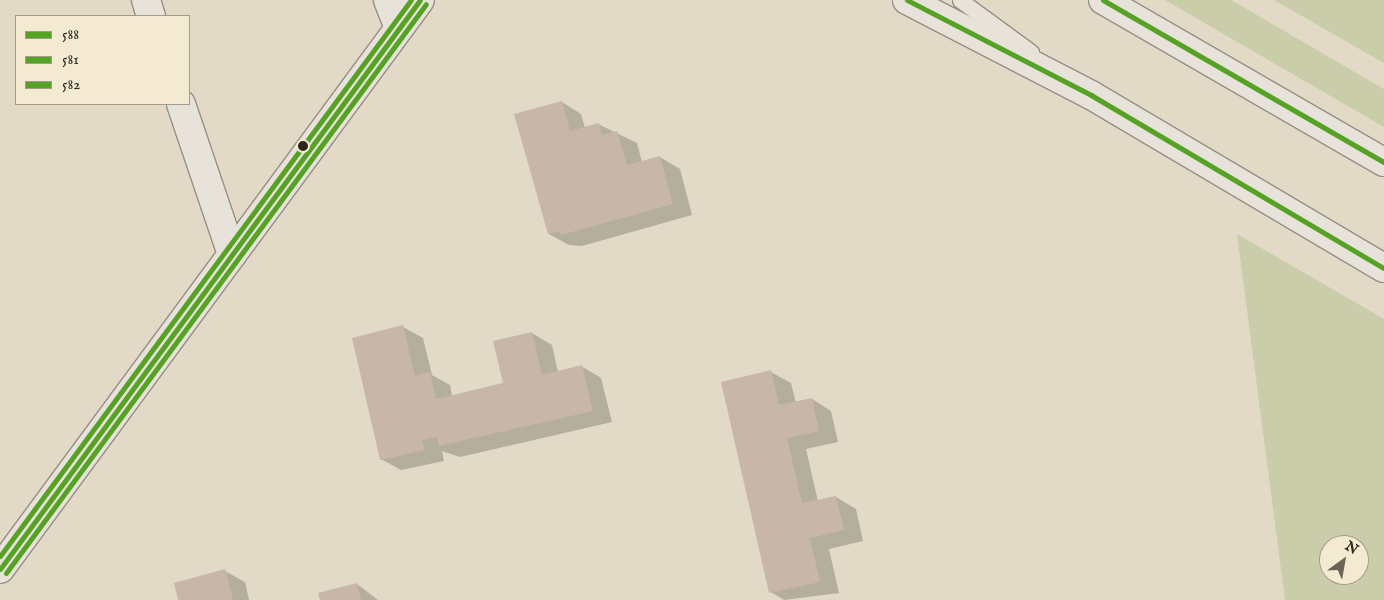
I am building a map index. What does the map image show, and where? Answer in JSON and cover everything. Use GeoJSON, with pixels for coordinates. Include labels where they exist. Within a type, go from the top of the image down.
{"type":"FeatureCollection","features":[{"type":"Feature","properties":{"kind":"street"},"geometry":{"type":"LineString","coordinates":[[146,0],[151,15]]}},
{"type":"Feature","properties":{"kind":"street"},"geometry":{"type":"LineString","coordinates":[[388,0],[399,28]]}},
{"type":"Feature","properties":{"kind":"street"},"geometry":{"type":"LineString","coordinates":[[0,569],[420,0]]}},
{"type":"Feature","properties":{"kind":"street"},"geometry":{"type":"LineString","coordinates":[[907,0],[1091,95],[1384,268]]}},
{"type":"Feature","properties":{"kind":"street"},"geometry":{"type":"LineString","coordinates":[[1103,0],[1384,162]]}},
{"type":"Feature","properties":{"kind":"street"},"geometry":{"type":"LineString","coordinates":[[181,105],[232,255]]}},
{"type":"Feature","properties":{"kind":"lane"},"geometry":{"type":"LineString","coordinates":[[960,0],[1091,95]]}},
{"type":"Feature","properties":{"kind":"green space"},"geometry":{"type":"Polygon","coordinates":[[[1165,0],[1231,0],[1384,89],[1384,127],[1165,0]]]}},
{"type":"Feature","properties":{"kind":"green space"},"geometry":{"type":"Polygon","coordinates":[[[1274,0],[1384,0],[1384,63],[1274,0]]]}},
{"type":"Feature","properties":{"kind":"green space"},"geometry":{"type":"Polygon","coordinates":[[[1237,234],[1384,319],[1384,600],[1285,600],[1237,234]]]}},
{"type":"Feature","properties":{"kind":"building"},"geometry":{"type":"Polygon","coordinates":[[[562,101],[570,131],[599,123],[602,135],[617,131],[627,165],[660,156],[673,204],[561,235],[559,231],[548,234],[514,114],[562,101]]]}},
{"type":"Feature","properties":{"kind":"building"},"geometry":{"type":"Polygon","coordinates":[[[403,325],[415,376],[430,372],[436,399],[503,383],[493,341],[532,332],[542,375],[582,365],[593,411],[439,446],[437,437],[422,440],[425,450],[380,460],[352,338],[403,325]]]}},
{"type":"Feature","properties":{"kind":"building"},"geometry":{"type":"Polygon","coordinates":[[[771,370],[779,405],[812,398],[819,431],[787,438],[802,503],[836,496],[844,530],[810,538],[820,582],[769,593],[721,382],[771,370]]]}},
{"type":"Feature","properties":{"kind":"building"},"geometry":{"type":"Polygon","coordinates":[[[225,569],[233,600],[178,600],[174,583],[225,569]]]}},
{"type":"Feature","properties":{"kind":"building"},"geometry":{"type":"Polygon","coordinates":[[[357,583],[361,600],[320,600],[318,593],[357,583]]]}},
{"type":"Feature","properties":{"kind":"transit line","name":"582"},"geometry":{"type":"LineString","coordinates":[[0,556],[411,0]]}},
{"type":"Feature","properties":{"kind":"transit line","name":"588"},"geometry":{"type":"LineString","coordinates":[[0,569],[420,0]]}},
{"type":"Feature","properties":{"kind":"transit line","name":"588"},"geometry":{"type":"LineString","coordinates":[[907,0],[1091,95],[1384,268]]}},
{"type":"Feature","properties":{"kind":"transit line","name":"588"},"geometry":{"type":"LineString","coordinates":[[1103,0],[1384,162]]}},
{"type":"Feature","properties":{"kind":"transit line","name":"581"},"geometry":{"type":"LineString","coordinates":[[6,573],[426,4]]}}]}
